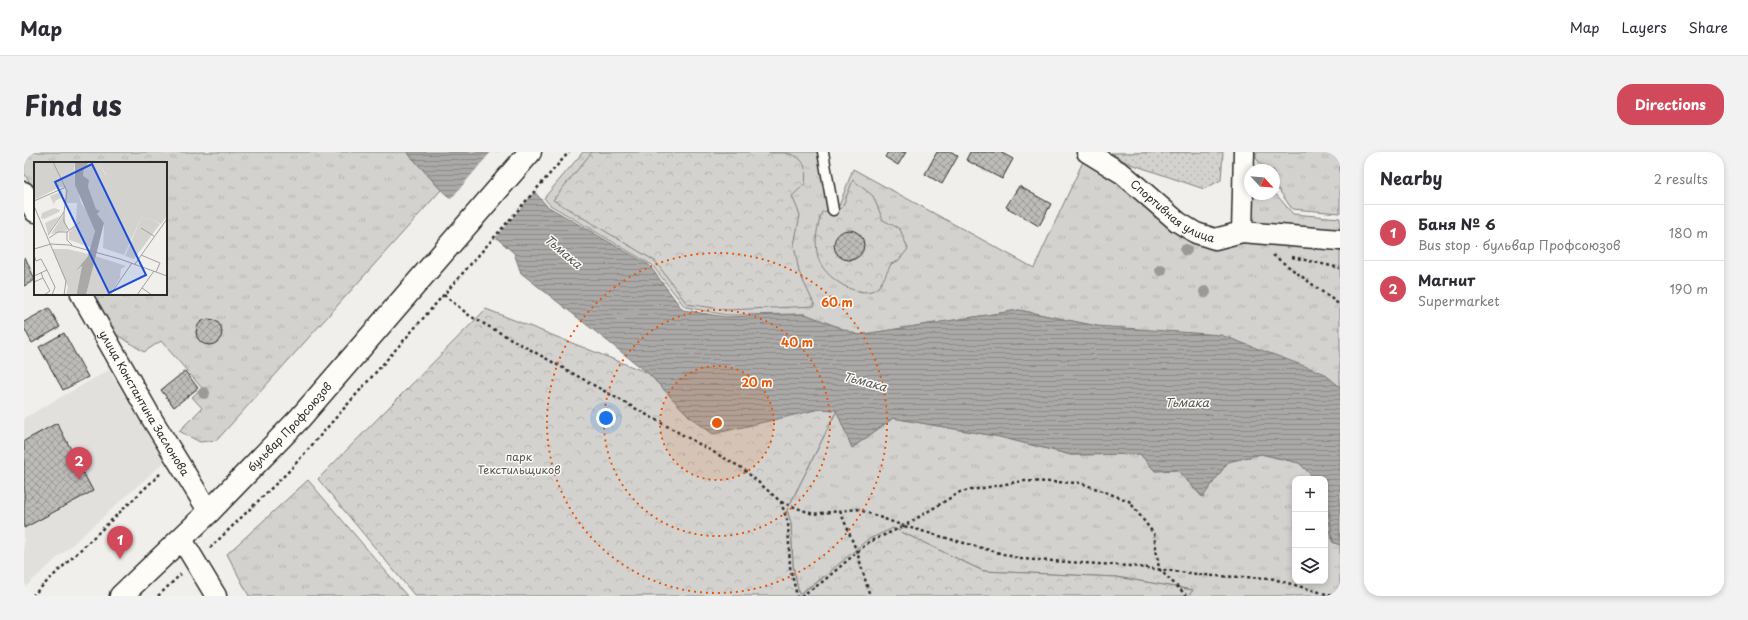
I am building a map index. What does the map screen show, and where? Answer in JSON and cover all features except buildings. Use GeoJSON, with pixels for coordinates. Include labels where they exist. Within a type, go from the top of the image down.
{"type":"FeatureCollection","features":[{"type":"Feature","properties":{"kind":"main road","name":"бульвар Профсоюзов"},"geometry":{"type":"LineString","coordinates":[[121,596],[209,512],[300,418],[446,247],[530,152]]}},
{"type":"Feature","properties":{"kind":"street","name":"Спортивная улица"},"geometry":{"type":"LineString","coordinates":[[1087,152],[1123,174],[1178,222],[1196,233],[1215,239],[1242,232],[1340,240]]}},
{"type":"Feature","properties":{"kind":"street"},"geometry":{"type":"LineString","coordinates":[[1242,232],[1244,152]]}},
{"type":"Feature","properties":{"kind":"street"},"geometry":{"type":"LineString","coordinates":[[24,192],[34,210]]}},
{"type":"Feature","properties":{"kind":"street","name":"улица Константина Заслонова"},"geometry":{"type":"LineString","coordinates":[[83,295],[152,419],[209,512]]}},
{"type":"Feature","properties":{"kind":"street"},"geometry":{"type":"LineString","coordinates":[[181,538],[216,596]]}},
{"type":"Feature","properties":{"kind":"lane"},"geometry":{"type":"LineString","coordinates":[[823,152],[833,210]]}},
{"type":"Feature","properties":{"kind":"path"},"geometry":{"type":"LineString","coordinates":[[158,596],[195,560],[216,543],[290,470],[569,152]]}},
{"type":"Feature","properties":{"kind":"path"},"geometry":{"type":"LineString","coordinates":[[1272,254],[1340,305]]}},
{"type":"Feature","properties":{"kind":"path"},"geometry":{"type":"LineString","coordinates":[[444,295],[470,316],[742,468],[781,502],[813,514],[857,509],[904,526],[1021,559],[1130,566],[1214,576],[1270,578],[1333,596]]}},
{"type":"Feature","properties":{"kind":"path"},"geometry":{"type":"LineString","coordinates":[[32,596],[177,458]]}},
{"type":"Feature","properties":{"kind":"path"},"geometry":{"type":"LineString","coordinates":[[801,596],[821,584],[869,542],[904,526],[960,492],[1024,481],[1081,483],[1129,501],[1154,534],[1159,569],[1187,596]]}},
{"type":"Feature","properties":{"kind":"path"},"geometry":{"type":"LineString","coordinates":[[781,502],[788,523],[790,567],[796,596]]}},
{"type":"Feature","properties":{"kind":"path"},"geometry":{"type":"LineString","coordinates":[[840,511],[857,552],[870,596]]}},
{"type":"Feature","properties":{"kind":"shaded area"},"geometry":{"type":"Polygon","coordinates":[[[109,370],[164,462],[24,588],[24,418],[109,370]]]}},
{"type":"Feature","properties":{"kind":"green space"},"geometry":{"type":"Polygon","coordinates":[[[24,152],[407,152],[441,190],[217,440],[200,442],[179,431],[202,408],[192,397],[202,388],[161,341],[144,352],[114,333],[93,295],[167,295],[167,162],[34,162],[34,190],[24,173],[24,152]]]}},
{"type":"Feature","properties":{"kind":"green space"},"geometry":{"type":"Polygon","coordinates":[[[583,152],[818,152],[827,205],[839,206],[853,169],[1034,268],[1086,155],[1196,233],[1242,232],[1249,200],[1280,199],[1293,214],[1340,218],[1340,387],[1323,373],[1019,310],[858,335],[805,314],[726,315],[685,307],[652,265],[550,205],[544,198],[583,152]]]}},
{"type":"Feature","properties":{"kind":"green space"},"geometry":{"type":"Polygon","coordinates":[[[592,152],[767,152],[786,153],[797,157],[801,160],[805,168],[806,178],[805,184],[792,196],[800,215],[794,245],[799,272],[815,306],[727,310],[687,304],[655,261],[553,200],[592,152]]]}},
{"type":"Feature","properties":{"kind":"green space"},"geometry":{"type":"Polygon","coordinates":[[[1223,152],[1221,180],[1204,189],[1128,163],[1111,153],[1223,152]]]}},
{"type":"Feature","properties":{"kind":"green space"},"geometry":{"type":"Polygon","coordinates":[[[1256,152],[1340,152],[1340,213],[1292,209],[1280,192],[1280,164],[1260,164],[1256,158],[1256,152]]]}},
{"type":"Feature","properties":{"kind":"green space"},"geometry":{"type":"Polygon","coordinates":[[[853,180],[873,196],[883,220],[900,229],[908,249],[898,261],[891,264],[881,284],[872,291],[863,292],[844,286],[827,272],[821,265],[818,257],[816,245],[822,212],[842,208],[853,180]],[[847,231],[839,235],[835,248],[841,257],[853,260],[861,254],[864,244],[858,234],[847,231]]]}},
{"type":"Feature","properties":{"kind":"green space","name":"парк Текстильщиков"},"geometry":{"type":"Polygon","coordinates":[[[486,309],[648,373],[691,418],[820,409],[837,410],[787,510],[791,523],[793,566],[799,594],[819,581],[867,540],[893,528],[983,571],[1116,577],[1193,590],[1188,596],[415,596],[318,479],[486,309]]]}},
{"type":"Feature","properties":{"kind":"green space"},"geometry":{"type":"Polygon","coordinates":[[[837,410],[852,448],[893,418],[1000,437],[1071,455],[1140,454],[1155,471],[1177,470],[1202,497],[1228,462],[1261,454],[1299,463],[1312,476],[1292,476],[1292,584],[1328,584],[1328,511],[1332,542],[1340,545],[1340,596],[1188,596],[1193,590],[1116,577],[983,571],[893,528],[799,594],[793,566],[791,523],[787,510],[837,410]]]}},
{"type":"Feature","properties":{"kind":"green space"},"geometry":{"type":"Polygon","coordinates":[[[308,480],[407,596],[249,596],[227,554],[308,480]]]}},
{"type":"Feature","properties":{"kind":"water","name":"Тьмака"},"geometry":{"type":"Polygon","coordinates":[[[407,152],[499,152],[547,206],[649,265],[683,310],[726,317],[805,314],[858,335],[1019,310],[1097,326],[1221,335],[1323,373],[1340,387],[1340,545],[1333,542],[1328,503],[1328,476],[1312,476],[1299,463],[1261,454],[1228,462],[1203,497],[1177,470],[1155,471],[1140,454],[1071,455],[1000,437],[893,418],[852,448],[836,410],[820,409],[713,434],[691,418],[648,373],[521,273],[514,253],[441,190],[407,152]]]}},
{"type":"Feature","properties":{"kind":"pier"},"geometry":{"type":"Polygon","coordinates":[[[491,152],[502,152],[536,190],[494,239],[450,200],[491,152]]]}},
{"type":"Feature","properties":{"kind":"place","name":"Магнит"},"geometry":{"type":"Point","coordinates":[79,480]}},
{"type":"Feature","properties":{"kind":"place","name":"Баня № 6"},"geometry":{"type":"Point","coordinates":[120,559]}}]}
